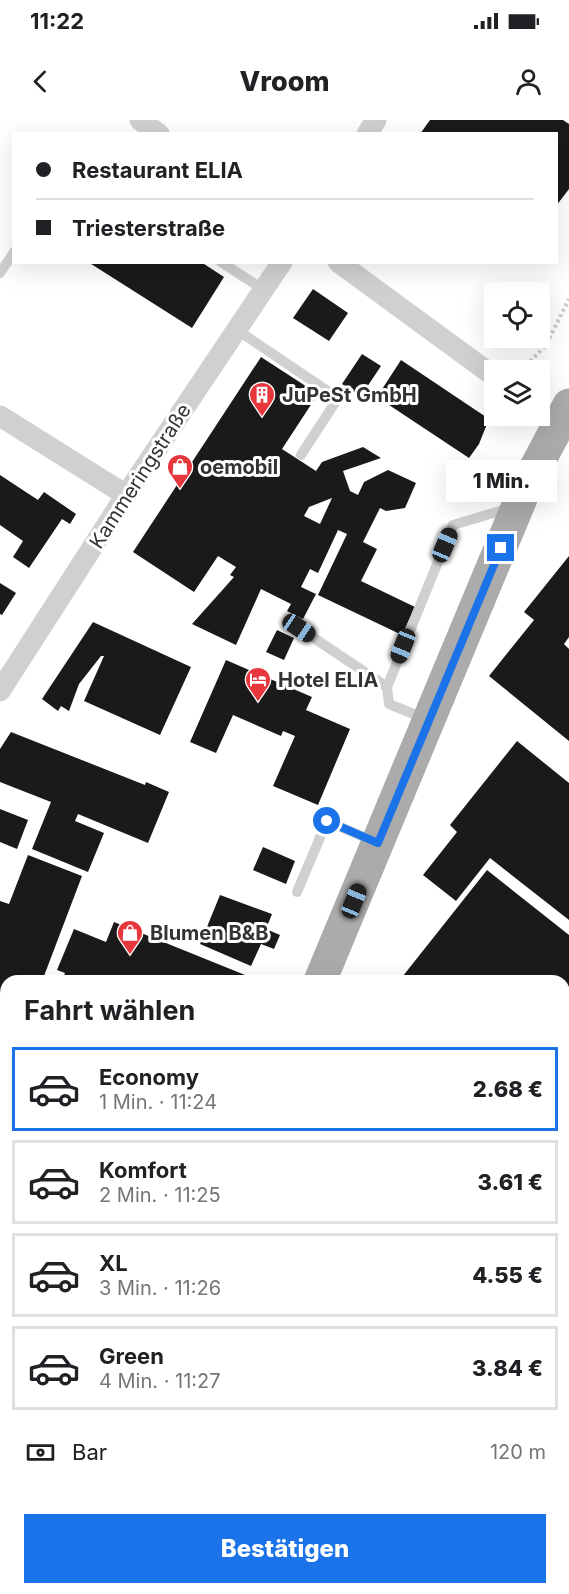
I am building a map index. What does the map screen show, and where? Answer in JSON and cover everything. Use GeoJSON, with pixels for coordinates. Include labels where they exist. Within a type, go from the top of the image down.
{"type":"FeatureCollection","features":[{"type":"Feature","properties":{"kind":"main road"},"geometry":{"type":"LineString","coordinates":[[323,975],[555,417]]}},
{"type":"Feature","properties":{"kind":"street"},"geometry":{"type":"LineString","coordinates":[[140,120],[156,132]]}},
{"type":"Feature","properties":{"kind":"street","name":"Kammeringstraße"},"geometry":{"type":"LineString","coordinates":[[0,691],[126,495],[281,264]]}},
{"type":"Feature","properties":{"kind":"street"},"geometry":{"type":"LineString","coordinates":[[341,264],[484,369]]}},
{"type":"Feature","properties":{"kind":"street"},"geometry":{"type":"LineString","coordinates":[[0,416],[126,495]]}},
{"type":"Feature","properties":{"kind":"lane"},"geometry":{"type":"LineString","coordinates":[[0,273],[12,255]]}},
{"type":"Feature","properties":{"kind":"lane"},"geometry":{"type":"LineString","coordinates":[[224,264],[264,290]]}},
{"type":"Feature","properties":{"kind":"lane"},"geometry":{"type":"LineString","coordinates":[[237,330],[338,398],[301,455]]}},
{"type":"Feature","properties":{"kind":"lane"},"geometry":{"type":"LineString","coordinates":[[429,721],[389,704],[387,687],[453,525],[518,505]]}},
{"type":"Feature","properties":{"kind":"lane"},"geometry":{"type":"LineString","coordinates":[[299,628],[387,687]]}},
{"type":"Feature","properties":{"kind":"lane"},"geometry":{"type":"LineString","coordinates":[[297,892],[327,821],[378,843]]}},
{"type":"Feature","properties":{"kind":"path"},"geometry":{"type":"LineString","coordinates":[[532,360],[546,345],[569,299]]}},
{"type":"Feature","properties":{"kind":"building"},"geometry":{"type":"Polygon","coordinates":[[[430,120],[563,120],[569,124],[569,189],[558,203],[558,132],[421,132],[430,120]]]}},
{"type":"Feature","properties":{"kind":"building"},"geometry":{"type":"Polygon","coordinates":[[[91,264],[204,264],[224,277],[192,328],[91,264]]]}},
{"type":"Feature","properties":{"kind":"building"},"geometry":{"type":"Polygon","coordinates":[[[313,289],[348,313],[329,341],[293,318],[313,289]]]}},
{"type":"Feature","properties":{"kind":"building"},"geometry":{"type":"Polygon","coordinates":[[[362,354],[381,366],[361,396],[342,384],[362,354]]]}},
{"type":"Feature","properties":{"kind":"building"},"geometry":{"type":"Polygon","coordinates":[[[261,357],[318,394],[282,449],[316,471],[322,462],[363,447],[381,458],[343,471],[350,491],[358,495],[364,482],[388,470],[416,483],[405,508],[386,511],[380,508],[363,542],[377,549],[361,581],[415,607],[402,635],[318,595],[347,534],[338,530],[318,573],[310,569],[301,587],[316,594],[303,619],[287,611],[291,604],[261,589],[236,645],[192,624],[234,577],[230,575],[236,567],[218,556],[194,592],[133,552],[261,357]],[[332,498],[309,507],[304,516],[320,524],[332,498]]]}},
{"type":"Feature","properties":{"kind":"building"},"geometry":{"type":"Polygon","coordinates":[[[401,360],[484,416],[484,426],[486,426],[479,444],[469,458],[377,397],[401,360]]]}},
{"type":"Feature","properties":{"kind":"building"},"geometry":{"type":"Polygon","coordinates":[[[0,475],[38,500],[44,492],[76,514],[70,524],[62,519],[29,568],[13,557],[23,541],[0,525],[0,475]]]}},
{"type":"Feature","properties":{"kind":"building"},"geometry":{"type":"Polygon","coordinates":[[[569,556],[569,637],[564,644],[569,649],[569,741],[489,676],[534,620],[524,612],[569,556]]]}},
{"type":"Feature","properties":{"kind":"building"},"geometry":{"type":"Polygon","coordinates":[[[0,583],[16,593],[2,615],[0,614],[0,583]]]}},
{"type":"Feature","properties":{"kind":"building"},"geometry":{"type":"Polygon","coordinates":[[[93,622],[191,667],[160,735],[84,701],[104,656],[101,656],[79,684],[69,711],[61,706],[58,711],[42,699],[93,622]]]}},
{"type":"Feature","properties":{"kind":"building"},"geometry":{"type":"Polygon","coordinates":[[[277,630],[294,638],[284,660],[266,652],[277,630]]]}},
{"type":"Feature","properties":{"kind":"building"},"geometry":{"type":"Polygon","coordinates":[[[226,660],[312,697],[306,710],[350,729],[318,805],[273,786],[295,736],[283,731],[281,736],[233,715],[216,753],[190,742],[226,660]]]}},
{"type":"Feature","properties":{"kind":"building"},"geometry":{"type":"Polygon","coordinates":[[[11,732],[145,785],[146,782],[169,792],[148,843],[78,814],[75,821],[104,833],[88,872],[32,849],[51,802],[0,782],[0,749],[11,732]]]}},
{"type":"Feature","properties":{"kind":"building"},"geometry":{"type":"Polygon","coordinates":[[[517,741],[569,783],[569,920],[490,858],[456,901],[423,875],[457,832],[450,825],[517,741]]]}},
{"type":"Feature","properties":{"kind":"building"},"geometry":{"type":"Polygon","coordinates":[[[0,809],[28,820],[17,849],[0,842],[0,809]]]}},
{"type":"Feature","properties":{"kind":"building"},"geometry":{"type":"Polygon","coordinates":[[[263,847],[295,861],[286,884],[253,870],[263,847]]]}},
{"type":"Feature","properties":{"kind":"building"},"geometry":{"type":"Polygon","coordinates":[[[28,855],[82,876],[44,975],[0,975],[0,901],[9,904],[28,855]]]}},
{"type":"Feature","properties":{"kind":"building"},"geometry":{"type":"Polygon","coordinates":[[[487,870],[569,935],[569,975],[404,975],[487,870]]]}},
{"type":"Feature","properties":{"kind":"building"},"geometry":{"type":"Polygon","coordinates":[[[220,895],[272,914],[266,929],[280,935],[274,949],[261,944],[251,966],[200,944],[220,895]]]}},
{"type":"Feature","properties":{"kind":"building","name":"Blumen B&B"},"geometry":{"type":"Polygon","coordinates":[[[114,922],[245,975],[64,975],[65,973],[57,970],[74,929],[106,942],[114,922]]]}},
{"type":"Feature","properties":{"kind":"place","name":"JuPeSt GmbH"},"geometry":{"type":"Point","coordinates":[262,418]}},
{"type":"Feature","properties":{"kind":"place","name":"oemobil"},"geometry":{"type":"Point","coordinates":[180,490]}},
{"type":"Feature","properties":{"kind":"place","name":"Hotel ELIA"},"geometry":{"type":"Point","coordinates":[258,703]}},
{"type":"Feature","properties":{"kind":"place","name":"Blumen B&B"},"geometry":{"type":"Point","coordinates":[130,956]}},
{"type":"Feature","properties":{"kind":"route"},"geometry":{"type":"LineString","coordinates":[[327,821],[378,843],[501,548]]}}]}
